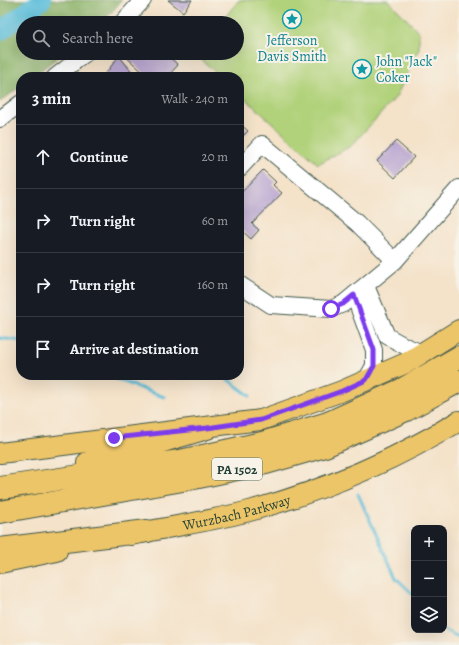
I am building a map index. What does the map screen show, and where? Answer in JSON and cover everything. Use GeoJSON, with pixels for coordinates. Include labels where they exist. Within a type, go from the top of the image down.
{"type":"FeatureCollection","features":[{"type":"Feature","properties":{"kind":"highway","name":"PA 1502"},"geometry":{"type":"LineString","coordinates":[[3,487],[180,461],[262,443],[328,423],[401,390],[459,356]]}},
{"type":"Feature","properties":{"kind":"highway","name":"PA 1502"},"geometry":{"type":"LineString","coordinates":[[0,512],[194,478],[266,463],[325,446],[406,410],[459,381]]}},
{"type":"Feature","properties":{"kind":"highway"},"geometry":{"type":"LineString","coordinates":[[3,487],[207,428]]}},
{"type":"Feature","properties":{"kind":"highway"},"geometry":{"type":"LineString","coordinates":[[0,549],[147,531]]}},
{"type":"Feature","properties":{"kind":"main road"},"geometry":{"type":"LineString","coordinates":[[0,453],[261,420],[342,391],[406,363],[459,330]]}},
{"type":"Feature","properties":{"kind":"main road","name":"Wurzbach Parkway"},"geometry":{"type":"LineString","coordinates":[[0,563],[253,510],[340,481],[423,443],[459,420]]}},
{"type":"Feature","properties":{"kind":"street"},"geometry":{"type":"LineString","coordinates":[[128,16],[142,0]]}},
{"type":"Feature","properties":{"kind":"street"},"geometry":{"type":"LineString","coordinates":[[61,72],[77,60]]}},
{"type":"Feature","properties":{"kind":"street"},"geometry":{"type":"LineString","coordinates":[[0,119],[16,107]]}},
{"type":"Feature","properties":{"kind":"street"},"geometry":{"type":"LineString","coordinates":[[244,164],[262,144],[349,216],[396,261]]}},
{"type":"Feature","properties":{"kind":"street"},"geometry":{"type":"LineString","coordinates":[[244,287],[271,305],[331,309],[343,304],[396,261],[459,188]]}},
{"type":"Feature","properties":{"kind":"street"},"geometry":{"type":"LineString","coordinates":[[360,290],[387,336],[422,353]]}},
{"type":"Feature","properties":{"kind":"street"},"geometry":{"type":"LineString","coordinates":[[360,290],[374,350],[374,366],[366,380]]}},
{"type":"Feature","properties":{"kind":"green space"},"geometry":{"type":"Polygon","coordinates":[[[0,0],[122,0],[108,16],[16,16],[16,60],[54,60],[38,72],[16,72],[16,90],[0,102],[0,0]]]}},
{"type":"Feature","properties":{"kind":"green space"},"geometry":{"type":"Polygon","coordinates":[[[239,0],[388,0],[419,32],[419,49],[396,97],[351,146],[318,164],[244,97],[244,72],[215,72],[202,60],[244,60],[244,16],[226,16],[239,0]]]}},
{"type":"Feature","properties":{"kind":"building"},"geometry":{"type":"Polygon","coordinates":[[[168,0],[192,0],[183,12],[168,0]]]}},
{"type":"Feature","properties":{"kind":"building"},"geometry":{"type":"Polygon","coordinates":[[[116,60],[122,60],[132,72],[107,72],[116,60]]]}},
{"type":"Feature","properties":{"kind":"building"},"geometry":{"type":"Polygon","coordinates":[[[130,60],[173,60],[178,65],[172,72],[143,72],[130,60]]]}},
{"type":"Feature","properties":{"kind":"building"},"geometry":{"type":"Polygon","coordinates":[[[244,127],[248,131],[244,135],[244,127]]]}},
{"type":"Feature","properties":{"kind":"building"},"geometry":{"type":"Polygon","coordinates":[[[396,141],[414,157],[395,178],[377,161],[396,141]]]}},
{"type":"Feature","properties":{"kind":"building"},"geometry":{"type":"Polygon","coordinates":[[[263,170],[276,182],[273,185],[282,193],[252,224],[259,230],[251,239],[244,233],[244,190],[263,170]]]}},
{"type":"Feature","properties":{"kind":"waterway"},"geometry":{"type":"LineString","coordinates":[[20,16],[42,0]]}},
{"type":"Feature","properties":{"kind":"waterway"},"geometry":{"type":"LineString","coordinates":[[0,31],[16,19]]}},
{"type":"Feature","properties":{"kind":"waterway"},"geometry":{"type":"LineString","coordinates":[[0,338],[16,340]]}},
{"type":"Feature","properties":{"kind":"waterway"},"geometry":{"type":"LineString","coordinates":[[119,380],[164,397]]}},
{"type":"Feature","properties":{"kind":"waterway"},"geometry":{"type":"LineString","coordinates":[[229,380],[250,396]]}},
{"type":"Feature","properties":{"kind":"waterway"},"geometry":{"type":"LineString","coordinates":[[358,494],[396,578],[411,592]]}},
{"type":"Feature","properties":{"kind":"waterway"},"geometry":{"type":"LineString","coordinates":[[447,632],[459,637]]}},
{"type":"Feature","properties":{"kind":"place","name":"Jefferson Davis Smith"},"geometry":{"type":"Point","coordinates":[292,19]}},
{"type":"Feature","properties":{"kind":"place","name":"John \"Jack\" Coker"},"geometry":{"type":"Point","coordinates":[362,69]}},
{"type":"Feature","properties":{"kind":"route"},"geometry":{"type":"LineString","coordinates":[[114,438],[207,428],[261,420],[342,391],[366,380],[374,366],[374,350],[354,295],[343,304],[331,309]]}}]}
